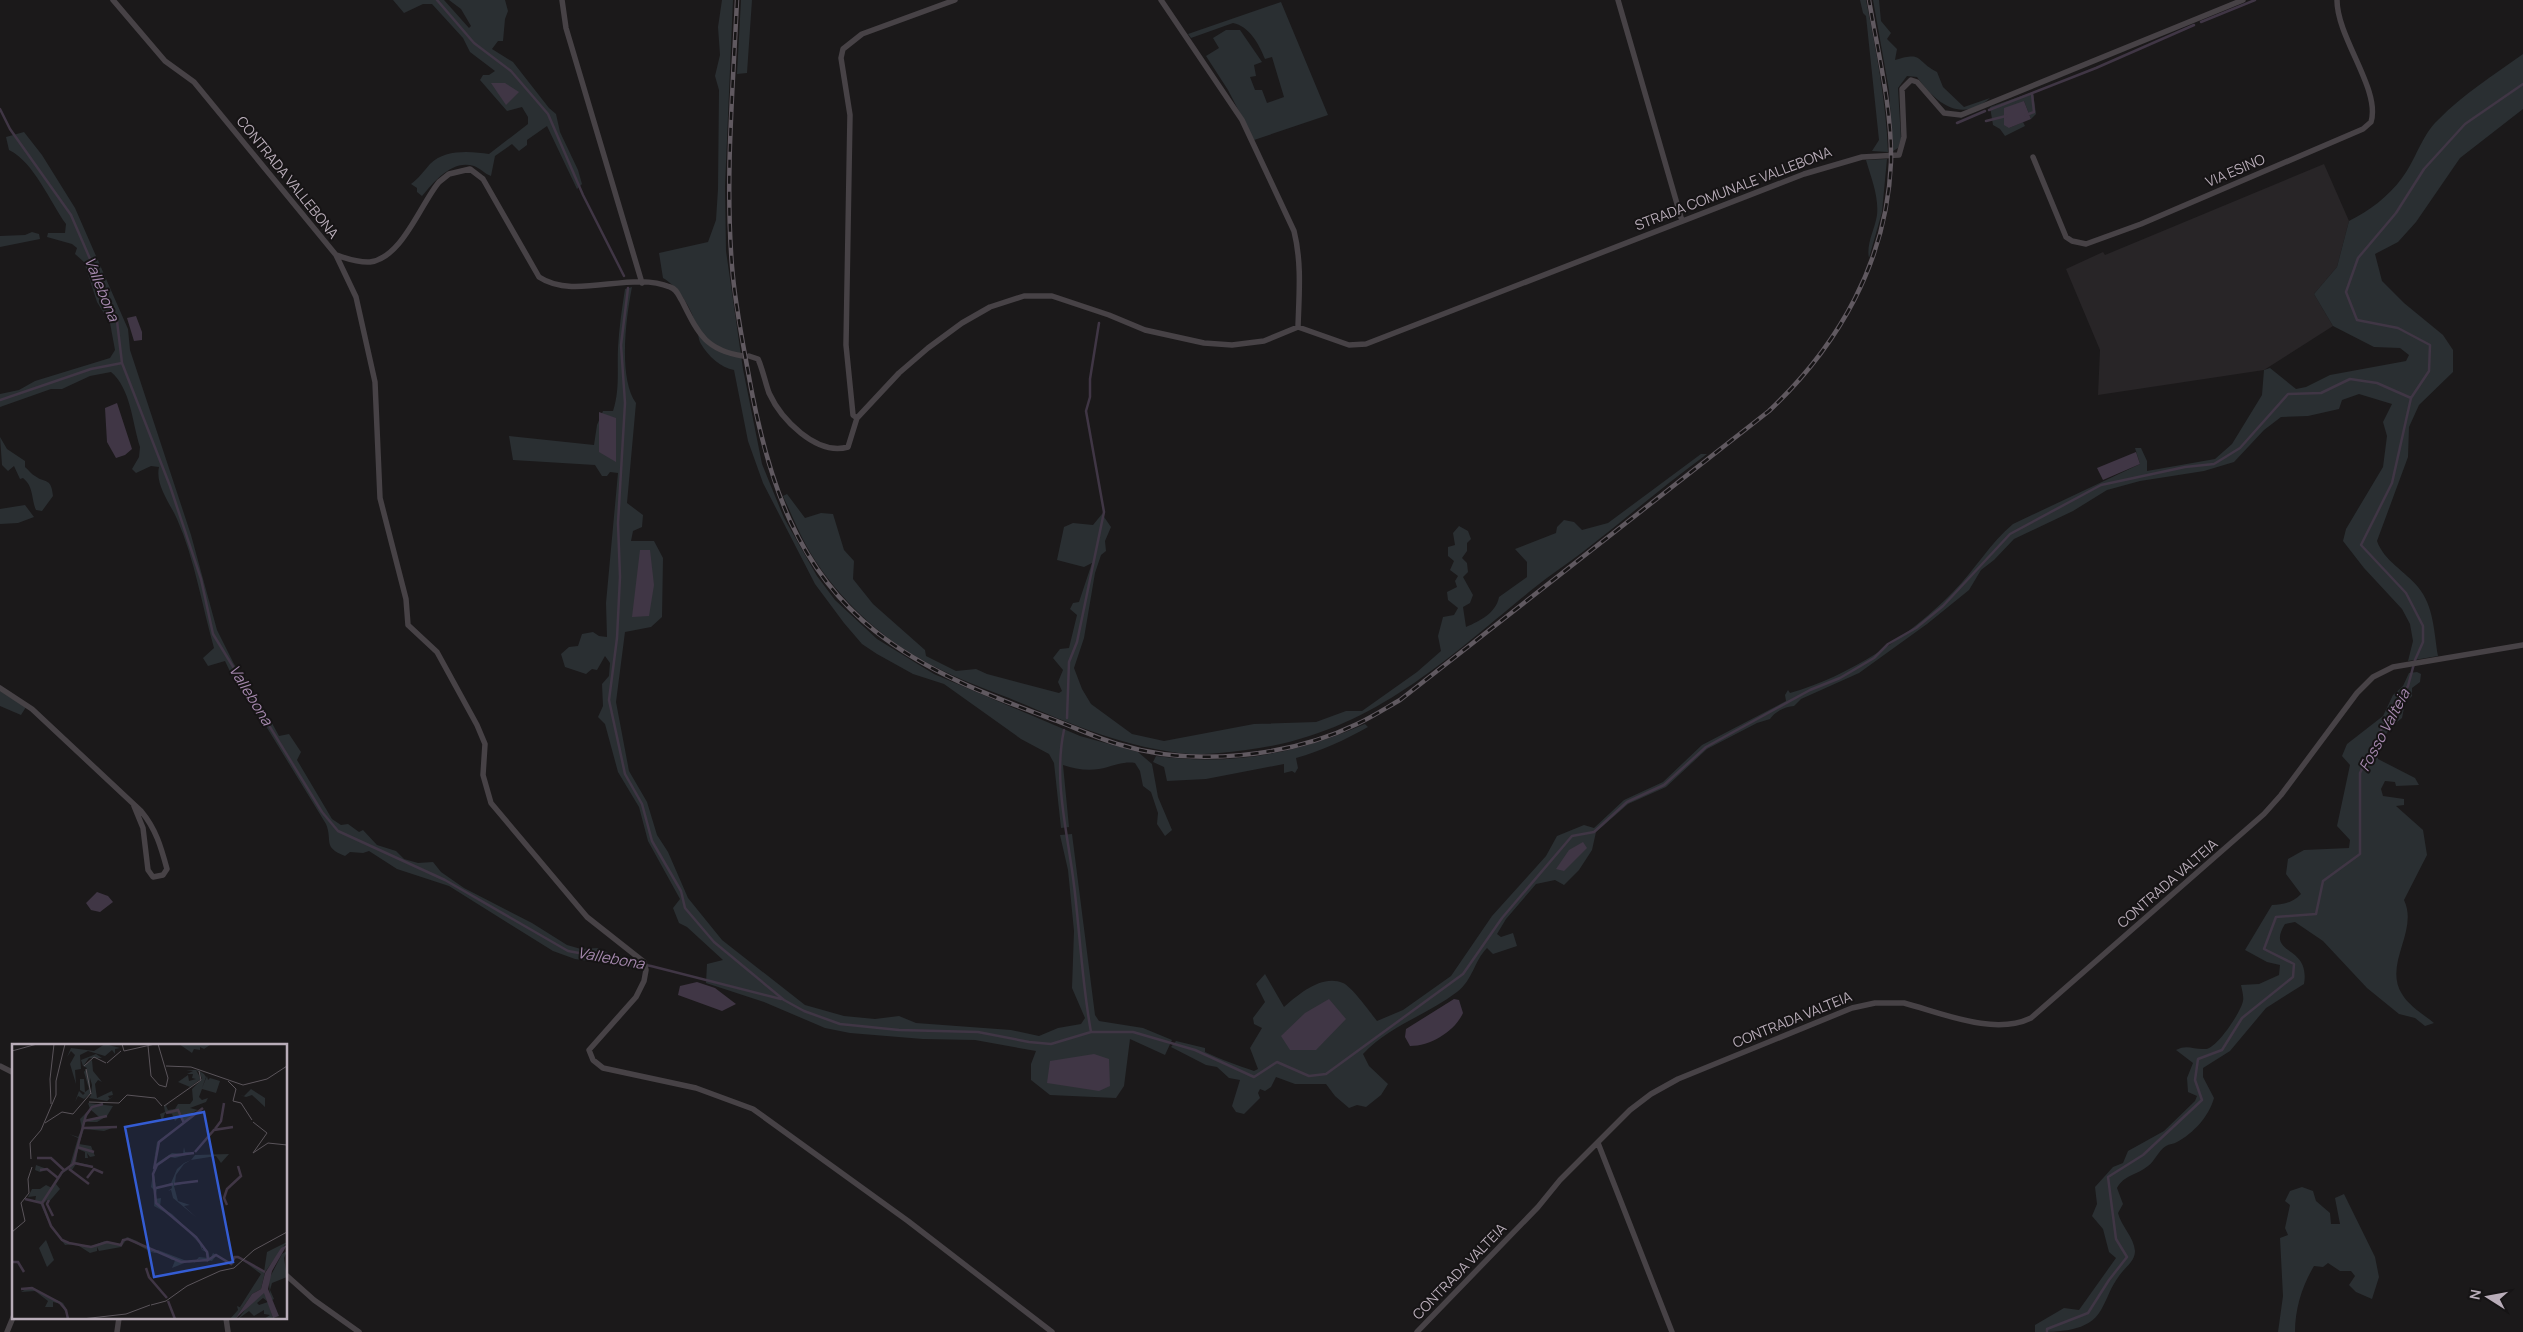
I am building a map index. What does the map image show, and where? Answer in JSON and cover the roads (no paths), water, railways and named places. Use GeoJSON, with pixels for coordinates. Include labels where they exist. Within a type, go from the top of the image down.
{"type":"FeatureCollection","features":[{"type":"Feature","properties":{"kind":"street","name":"CONTRADA VALLEBONA"},"geometry":{"type":"LineString","coordinates":[[112,0],[165,61],[194,82],[336,255],[352,260],[369,262],[384,258],[396,248],[439,182],[449,174],[470,169],[483,179],[539,277],[548,283],[562,286],[642,283],[669,286],[676,290],[696,329],[714,348],[728,354],[746,356],[758,360],[769,393],[781,414],[806,436],[819,444],[840,449],[848,447],[857,418],[899,373],[944,335],[990,307],[1024,296],[1052,296],[1109,315],[1145,330],[1204,343],[1232,345],[1264,341],[1298,327]]}},
{"type":"Feature","properties":{"kind":"street"},"geometry":{"type":"LineString","coordinates":[[562,0],[566,28],[642,283]]}},
{"type":"Feature","properties":{"kind":"street"},"geometry":{"type":"LineString","coordinates":[[857,418],[853,416],[846,345],[850,115],[841,58],[843,48],[862,34],[955,0]]}},
{"type":"Feature","properties":{"kind":"street"},"geometry":{"type":"LineString","coordinates":[[1161,0],[1242,120],[1294,231],[1300,268],[1298,327]]}},
{"type":"Feature","properties":{"kind":"street"},"geometry":{"type":"LineString","coordinates":[[1618,0],[1682,221]]}},
{"type":"Feature","properties":{"kind":"street","name":"STRADA COMUNALE VALLEBONA"},"geometry":{"type":"LineString","coordinates":[[1298,327],[1311,330],[1336,342],[1349,345],[1366,344],[1844,160],[1872,155],[1899,155],[1904,137],[1902,89],[1911,80],[1917,82],[1940,110],[1950,115],[1961,115],[2243,0]]}},
{"type":"Feature","properties":{"kind":"street","name":"VIA ESINO"},"geometry":{"type":"LineString","coordinates":[[2032,158],[2066,237],[2072,241],[2086,244],[2142,224],[2363,129],[2371,122],[2374,104],[2339,22],[2337,0]]}},
{"type":"Feature","properties":{"kind":"street"},"geometry":{"type":"LineString","coordinates":[[336,255],[356,297],[375,382],[380,498],[406,599],[408,624],[437,652],[477,725],[485,744],[483,775],[491,803],[587,918],[644,962],[646,970],[644,980],[636,996],[589,1050],[593,1060],[603,1068],[696,1088],[753,1109],[900,1215],[1052,1332]]}},
{"type":"Feature","properties":{"kind":"street","name":"CONTRADA VALTEIA"},"geometry":{"type":"LineString","coordinates":[[1417,1332],[1538,1207],[1560,1180],[1630,1110],[1651,1094],[1678,1079],[1819,1020],[1863,1004],[1904,1003],[1993,1026],[2012,1025],[2031,1018],[2264,814],[2281,795],[2357,693],[2373,677],[2393,667],[2523,645]]}},
{"type":"Feature","properties":{"kind":"street"},"geometry":{"type":"LineString","coordinates":[[0,688],[32,709],[134,806],[150,822],[161,845],[167,869],[163,875],[153,877],[148,870],[143,828],[134,806]]}},
{"type":"Feature","properties":{"kind":"street"},"geometry":{"type":"LineString","coordinates":[[0,1066],[12,1071]]}},
{"type":"Feature","properties":{"kind":"street"},"geometry":{"type":"LineString","coordinates":[[1598,1143],[1672,1332]]}},
{"type":"Feature","properties":{"kind":"street"},"geometry":{"type":"LineString","coordinates":[[288,1277],[314,1300],[359,1332]]}},
{"type":"Feature","properties":{"kind":"street"},"geometry":{"type":"LineString","coordinates":[[7,1332],[12,1320]]}},
{"type":"Feature","properties":{"kind":"street"},"geometry":{"type":"LineString","coordinates":[[117,1332],[119,1320]]}},
{"type":"Feature","properties":{"kind":"waterway"},"geometry":{"type":"LineString","coordinates":[[437,0],[474,43],[511,71],[548,114],[583,195],[624,276]]}},
{"type":"Feature","properties":{"kind":"waterway"},"geometry":{"type":"LineString","coordinates":[[2201,22],[2255,0]]}},
{"type":"Feature","properties":{"kind":"waterway"},"geometry":{"type":"LineString","coordinates":[[1989,110],[2096,68],[2194,25]]}},
{"type":"Feature","properties":{"kind":"waterway"},"geometry":{"type":"LineString","coordinates":[[628,288],[621,345],[625,403],[618,523],[620,577],[617,638],[609,700],[625,774],[642,804],[652,841],[681,891],[685,908],[714,942],[784,1000],[804,1011],[840,1024],[899,1030],[978,1032],[1029,1042],[1051,1044],[1091,1032],[1133,1032],[1195,1050],[1254,1077],[1277,1062],[1309,1076],[1326,1074],[1463,974],[1502,918],[1572,836],[1594,832],[1627,802],[1664,785],[1706,747],[1810,690],[1840,678],[1874,658],[1888,644],[1916,628],[1943,606],[2010,534],[2101,485],[2185,467],[2214,464],[2240,448],[2288,394],[2321,393],[2350,379],[2377,383],[2411,398],[2429,371],[2430,345],[2398,328],[2357,320],[2346,292],[2358,258],[2396,213],[2424,169],[2465,124],[2523,84]]}},
{"type":"Feature","properties":{"kind":"waterway"},"geometry":{"type":"LineString","coordinates":[[2026,115],[2034,112],[2032,94]]}},
{"type":"Feature","properties":{"kind":"waterway","name":"Vallebona"},"geometry":{"type":"LineString","coordinates":[[0,109],[10,129],[71,215],[117,321],[122,363],[170,486],[201,579],[213,634],[322,812],[338,831],[445,880],[568,951],[651,966],[781,999]]}},
{"type":"Feature","properties":{"kind":"waterway"},"geometry":{"type":"LineString","coordinates":[[1957,123],[1985,111]]}},
{"type":"Feature","properties":{"kind":"waterway"},"geometry":{"type":"LineString","coordinates":[[1986,121],[2006,116]]}},
{"type":"Feature","properties":{"kind":"waterway"},"geometry":{"type":"LineString","coordinates":[[1067,718],[1069,662],[1077,642],[1104,512],[1086,411],[1090,397],[1090,379],[1099,323]]}},
{"type":"Feature","properties":{"kind":"waterway"},"geometry":{"type":"LineString","coordinates":[[0,400],[91,369],[122,363]]}},
{"type":"Feature","properties":{"kind":"waterway","name":"Fosso Valteia"},"geometry":{"type":"LineString","coordinates":[[2047,1332],[2047,1329],[2088,1313],[2109,1280],[2127,1257],[2116,1239],[2108,1177],[2143,1155],[2202,1100],[2195,1080],[2198,1059],[2222,1050],[2242,1018],[2293,977],[2294,964],[2264,949],[2276,917],[2316,914],[2323,881],[2360,854],[2360,773],[2383,726],[2408,686],[2415,660],[2423,642],[2423,626],[2406,593],[2361,545],[2392,483],[2411,398]]}},
{"type":"Feature","properties":{"kind":"waterway"},"geometry":{"type":"LineString","coordinates":[[1064,730],[1061,749],[1061,788],[1091,1032]]}},
{"type":"Feature","properties":{"kind":"railway"},"geometry":{"type":"LineString","coordinates":[[737,0],[729,167],[730,233],[735,297],[751,388],[767,457],[791,522],[806,552],[825,580],[848,607],[875,631],[917,660],[939,672],[986,693],[1113,743],[1149,752],[1209,757],[1271,751],[1302,744],[1357,724],[1400,700],[1769,411],[1794,385],[1817,358],[1855,299],[1869,267],[1880,233],[1887,198],[1891,142],[1884,81],[1869,0]]}}]}
